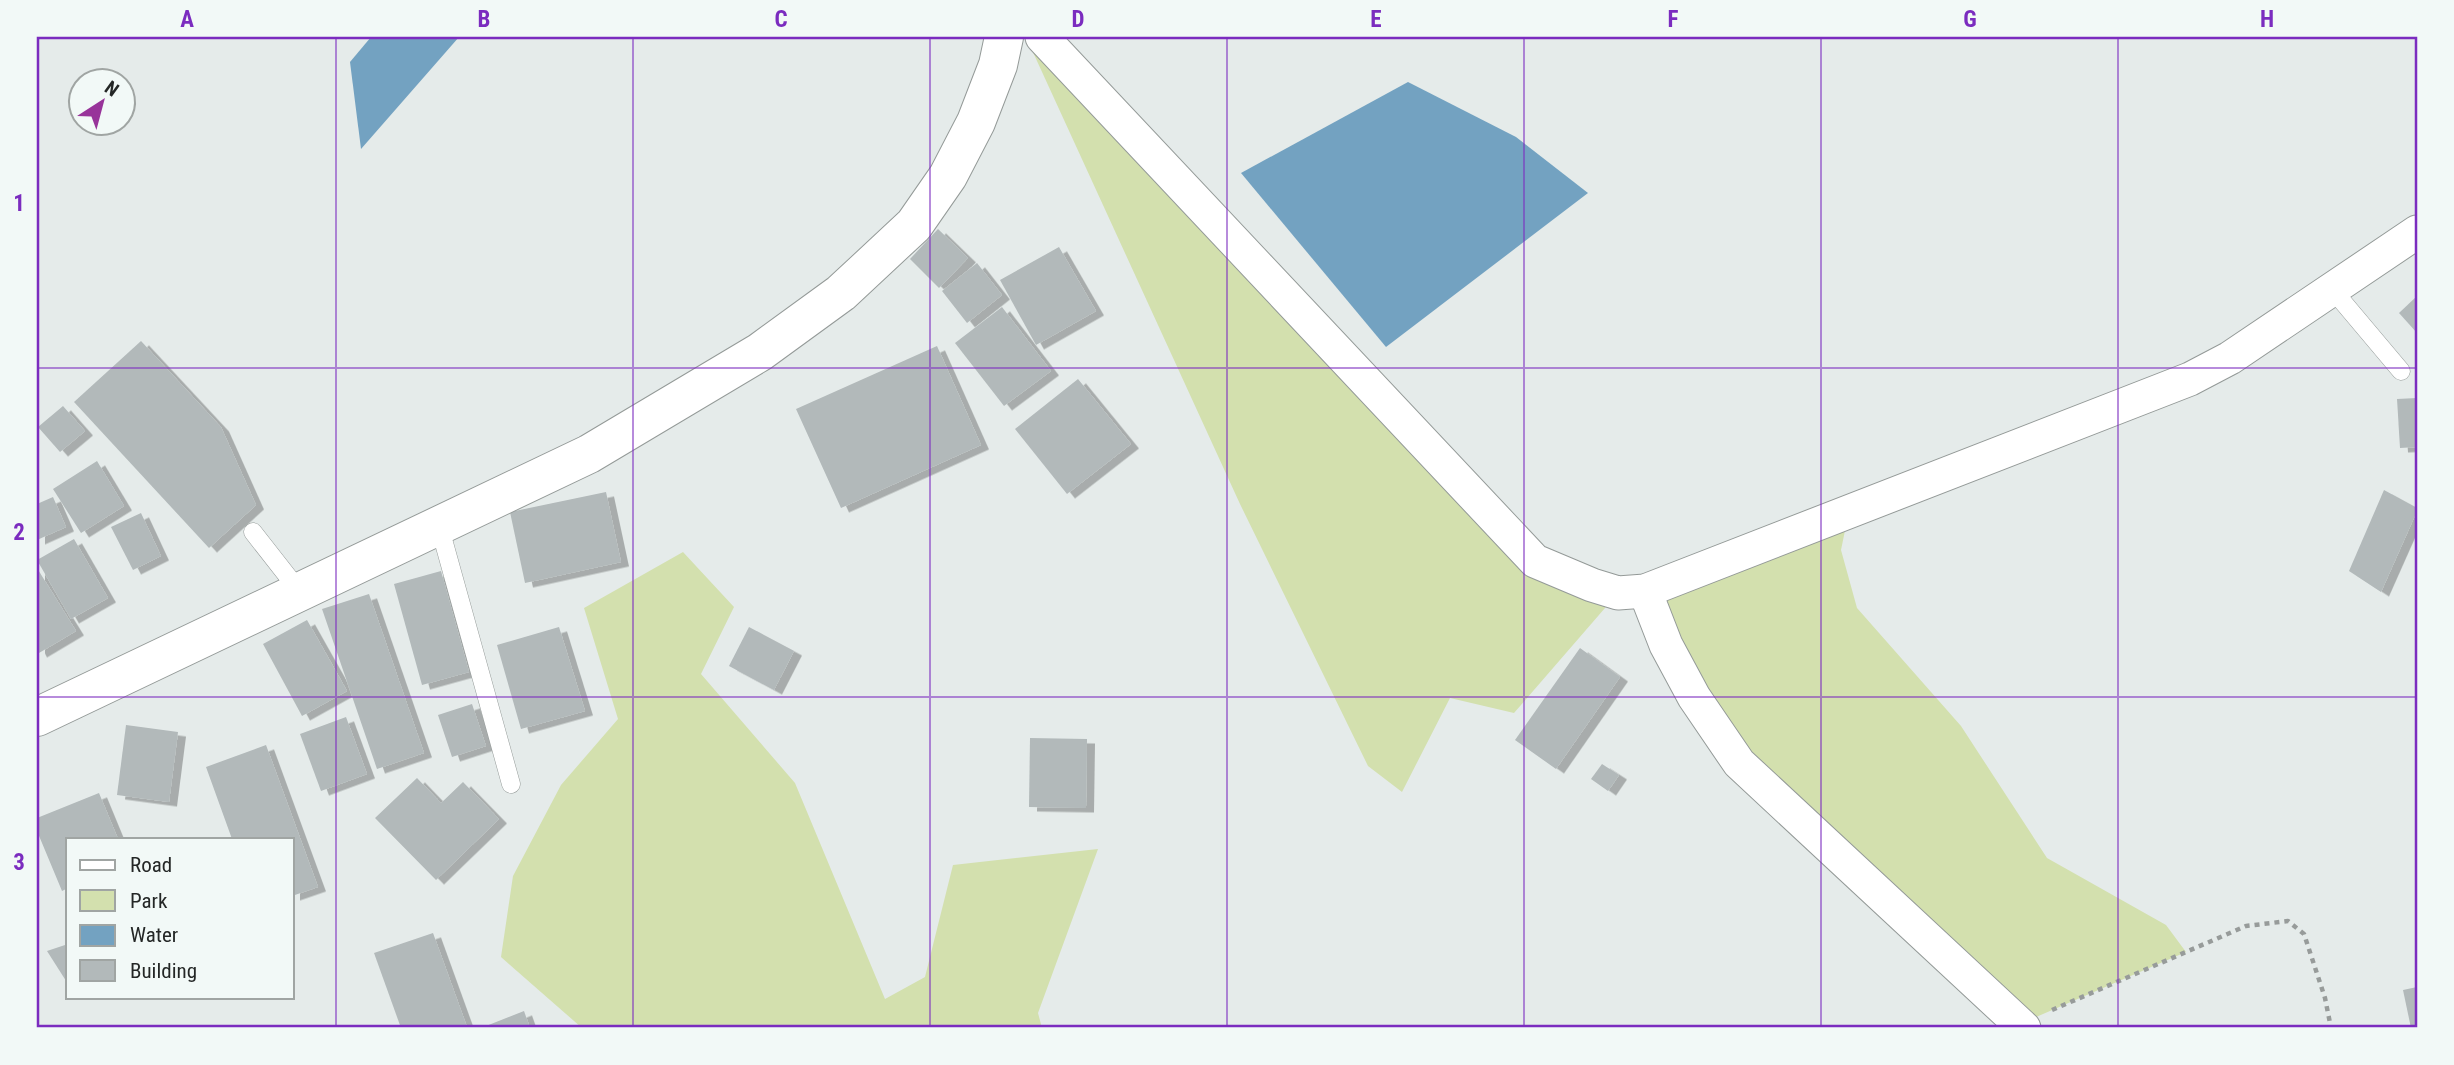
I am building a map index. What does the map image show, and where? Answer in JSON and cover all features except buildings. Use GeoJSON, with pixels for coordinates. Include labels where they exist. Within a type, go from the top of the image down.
{"type":"FeatureCollection","features":[{"type":"Feature","properties":{"kind":"street"},"geometry":{"type":"LineString","coordinates":[[37,717],[589,454],[760,352],[841,293],[914,225],[948,176],[976,122],[998,65],[1004,37]]}},
{"type":"Feature","properties":{"kind":"street"},"geometry":{"type":"LineString","coordinates":[[1042,37],[1535,561],[1618,593],[1645,591],[2190,379],[2230,358],[2417,232]]}},
{"type":"Feature","properties":{"kind":"street"},"geometry":{"type":"LineString","coordinates":[[1645,591],[1666,645],[1688,687],[1740,763],[2022,1026]]}},
{"type":"Feature","properties":{"kind":"lane"},"geometry":{"type":"LineString","coordinates":[[2332,289],[2401,371]]}},
{"type":"Feature","properties":{"kind":"lane"},"geometry":{"type":"LineString","coordinates":[[439,525],[511,784]]}},
{"type":"Feature","properties":{"kind":"lane"},"geometry":{"type":"LineString","coordinates":[[253,532],[300,592]]}},
{"type":"Feature","properties":{"kind":"path"},"geometry":{"type":"LineString","coordinates":[[2022,1026],[2246,926],[2288,921],[2304,934],[2325,998],[2331,1028]]}},
{"type":"Feature","properties":{"kind":"green space"},"geometry":{"type":"Polygon","coordinates":[[[1026,37],[1535,561],[1618,593],[1514,713],[1450,698],[1402,792],[1368,766],[1240,504],[1026,37]]]}},
{"type":"Feature","properties":{"kind":"green space"},"geometry":{"type":"Polygon","coordinates":[[[1849,511],[1841,550],[1857,608],[1961,726],[2047,858],[2166,925],[2186,952],[2020,1024],[1739,763],[1645,591],[1849,511]]]}},
{"type":"Feature","properties":{"kind":"green space"},"geometry":{"type":"Polygon","coordinates":[[[683,552],[734,607],[701,674],[795,783],[885,999],[925,977],[953,865],[1098,849],[1038,1013],[1042,1028],[582,1028],[501,957],[513,876],[561,785],[618,719],[584,608],[683,552]]]}},
{"type":"Feature","properties":{"kind":"water"},"geometry":{"type":"Polygon","coordinates":[[[371,37],[459,37],[361,149],[350,62],[371,37]]]}},
{"type":"Feature","properties":{"kind":"water"},"geometry":{"type":"Polygon","coordinates":[[[1408,82],[1516,137],[1588,193],[1386,347],[1241,173],[1408,82]]]}}]}
